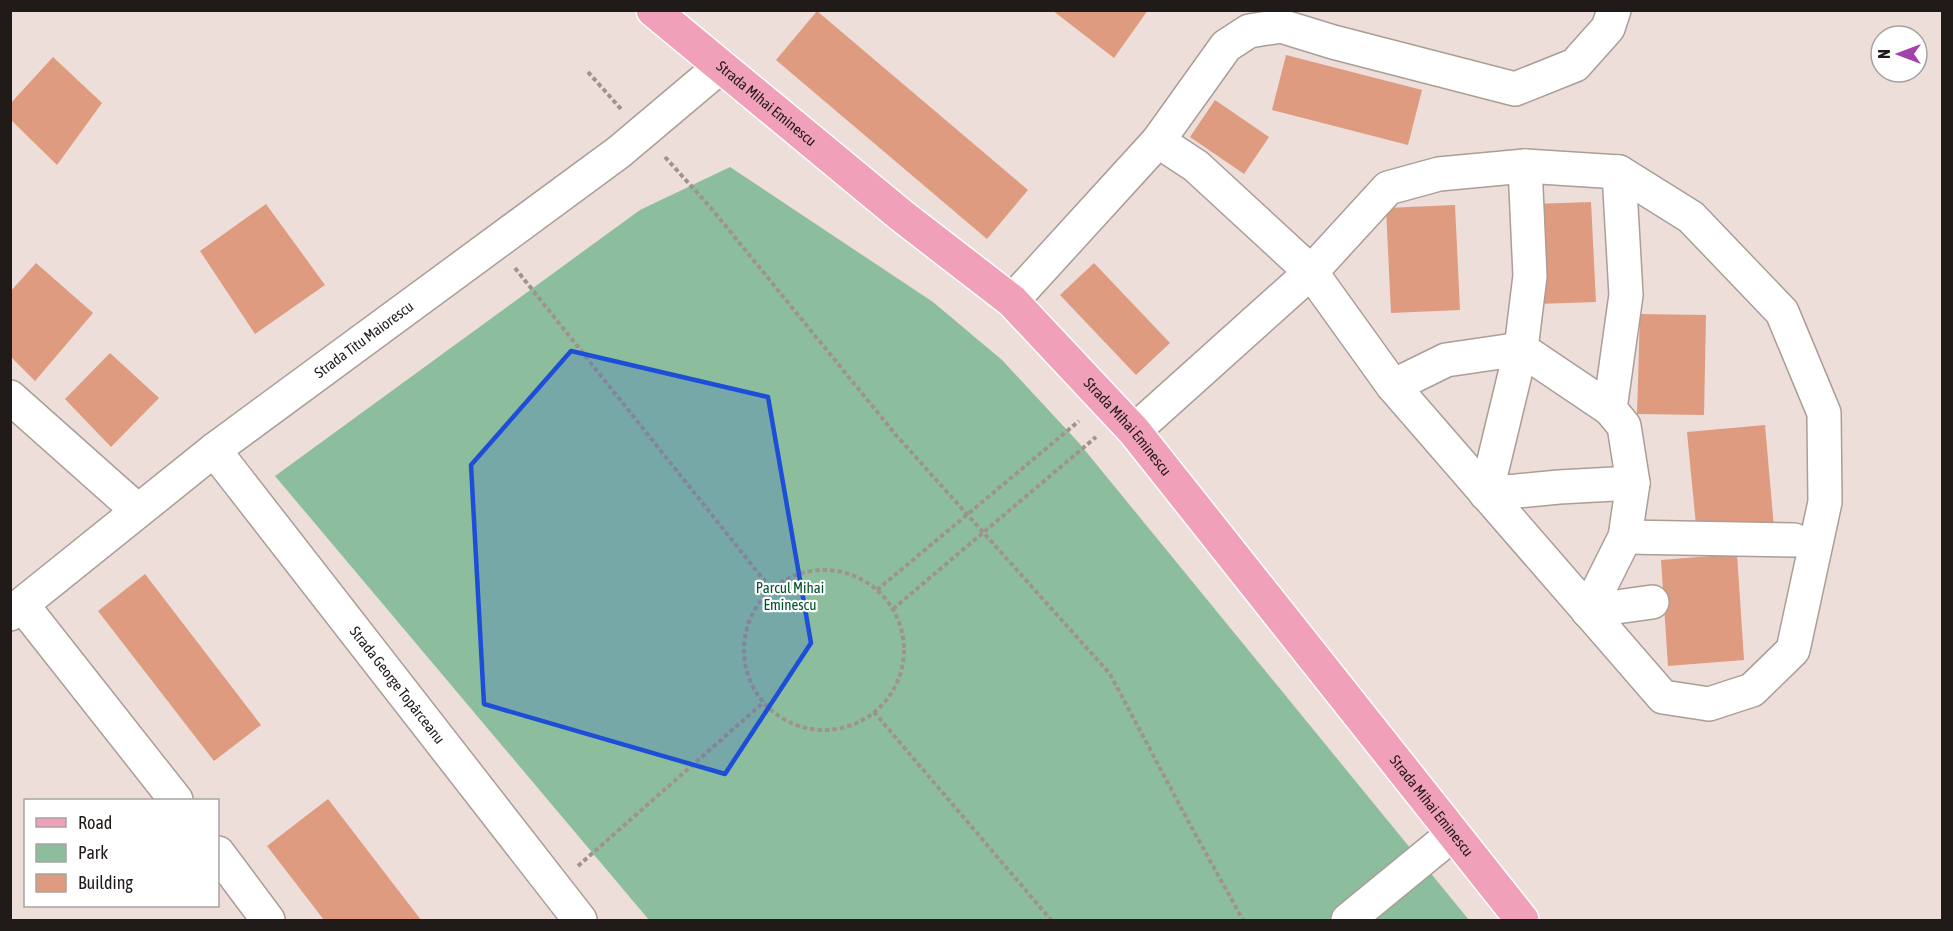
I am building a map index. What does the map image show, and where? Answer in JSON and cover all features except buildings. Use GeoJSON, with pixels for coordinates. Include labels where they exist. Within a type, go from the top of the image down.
{"type":"FeatureCollection","features":[{"type":"Feature","properties":{"kind":"main road","name":"Strada Mihai Eminescu"},"geometry":{"type":"LineString","coordinates":[[653,10],[902,216],[1012,302],[1120,416],[1522,921]]}},
{"type":"Feature","properties":{"kind":"street"},"geometry":{"type":"LineString","coordinates":[[1012,302],[1158,141],[1226,46],[1249,31],[1281,26],[1333,42],[1515,89],[1575,65],[1608,28],[1614,10]]}},
{"type":"Feature","properties":{"kind":"street","name":"Strada Titu Maiorescu"},"geometry":{"type":"LineString","coordinates":[[17,610],[137,510],[214,450],[619,152],[722,66]]}},
{"type":"Feature","properties":{"kind":"street"},"geometry":{"type":"LineString","coordinates":[[1120,416],[1311,272],[1388,188],[1439,174],[1525,166],[1620,172],[1691,217],[1782,312],[1824,413],[1825,502],[1793,650],[1752,690],[1709,704],[1663,698],[1394,386],[1311,272],[1196,166],[1158,141]]}},
{"type":"Feature","properties":{"kind":"street"},"geometry":{"type":"LineString","coordinates":[[1486,494],[1521,349],[1530,276],[1525,166]]}},
{"type":"Feature","properties":{"kind":"street"},"geometry":{"type":"LineString","coordinates":[[1610,409],[1626,295],[1620,172]]}},
{"type":"Feature","properties":{"kind":"street"},"geometry":{"type":"LineString","coordinates":[[1394,386],[1446,360],[1521,349],[1610,409],[1624,426],[1633,483],[1625,537],[1588,611]]}},
{"type":"Feature","properties":{"kind":"street"},"geometry":{"type":"LineString","coordinates":[[10,397],[137,510]]}},
{"type":"Feature","properties":{"kind":"street","name":"Strada George Topârceanu"},"geometry":{"type":"LineString","coordinates":[[214,450],[580,921]]}},
{"type":"Feature","properties":{"kind":"street"},"geometry":{"type":"LineString","coordinates":[[1486,494],[1633,483]]}},
{"type":"Feature","properties":{"kind":"street"},"geometry":{"type":"LineString","coordinates":[[1625,537],[1794,540]]}},
{"type":"Feature","properties":{"kind":"street"},"geometry":{"type":"LineString","coordinates":[[1588,611],[1652,602]]}},
{"type":"Feature","properties":{"kind":"street"},"geometry":{"type":"LineString","coordinates":[[17,610],[174,799]]}},
{"type":"Feature","properties":{"kind":"street"},"geometry":{"type":"LineString","coordinates":[[1348,921],[1453,834]]}},
{"type":"Feature","properties":{"kind":"street"},"geometry":{"type":"LineString","coordinates":[[219,854],[268,921]]}},
{"type":"Feature","properties":{"kind":"path"},"geometry":{"type":"LineString","coordinates":[[588,72],[711,208],[896,435],[1110,674],[1186,819],[1243,921]]}},
{"type":"Feature","properties":{"kind":"path"},"geometry":{"type":"LineString","coordinates":[[495,243],[771,589]]}},
{"type":"Feature","properties":{"kind":"path"},"geometry":{"type":"LineString","coordinates":[[877,590],[1120,416]]}},
{"type":"Feature","properties":{"kind":"path"},"geometry":{"type":"LineString","coordinates":[[893,609],[1120,416]]}},
{"type":"Feature","properties":{"kind":"path"},"geometry":{"type":"LineString","coordinates":[[821,569],[848,573],[877,590],[893,609],[902,630],[904,656],[898,680],[885,702],[866,718],[842,728],[817,730],[792,723],[771,710],[755,690],[745,664],[745,637],[754,611],[771,589],[794,575],[821,569]]}},
{"type":"Feature","properties":{"kind":"path"},"geometry":{"type":"LineString","coordinates":[[554,887],[764,702]]}},
{"type":"Feature","properties":{"kind":"path"},"geometry":{"type":"LineString","coordinates":[[874,712],[1051,921]]}},
{"type":"Feature","properties":{"kind":"highlighted area"},"geometry":{"type":"Polygon","coordinates":[[[571,351],[768,397],[811,643],[725,774],[484,704],[471,465],[571,351]]]}},
{"type":"Feature","properties":{"kind":"green space","name":"Parcul Mihai Eminescu"},"geometry":{"type":"Polygon","coordinates":[[[730,167],[933,302],[1002,360],[1079,443],[1469,920],[649,920],[275,476],[640,210],[730,167]]]}}]}
